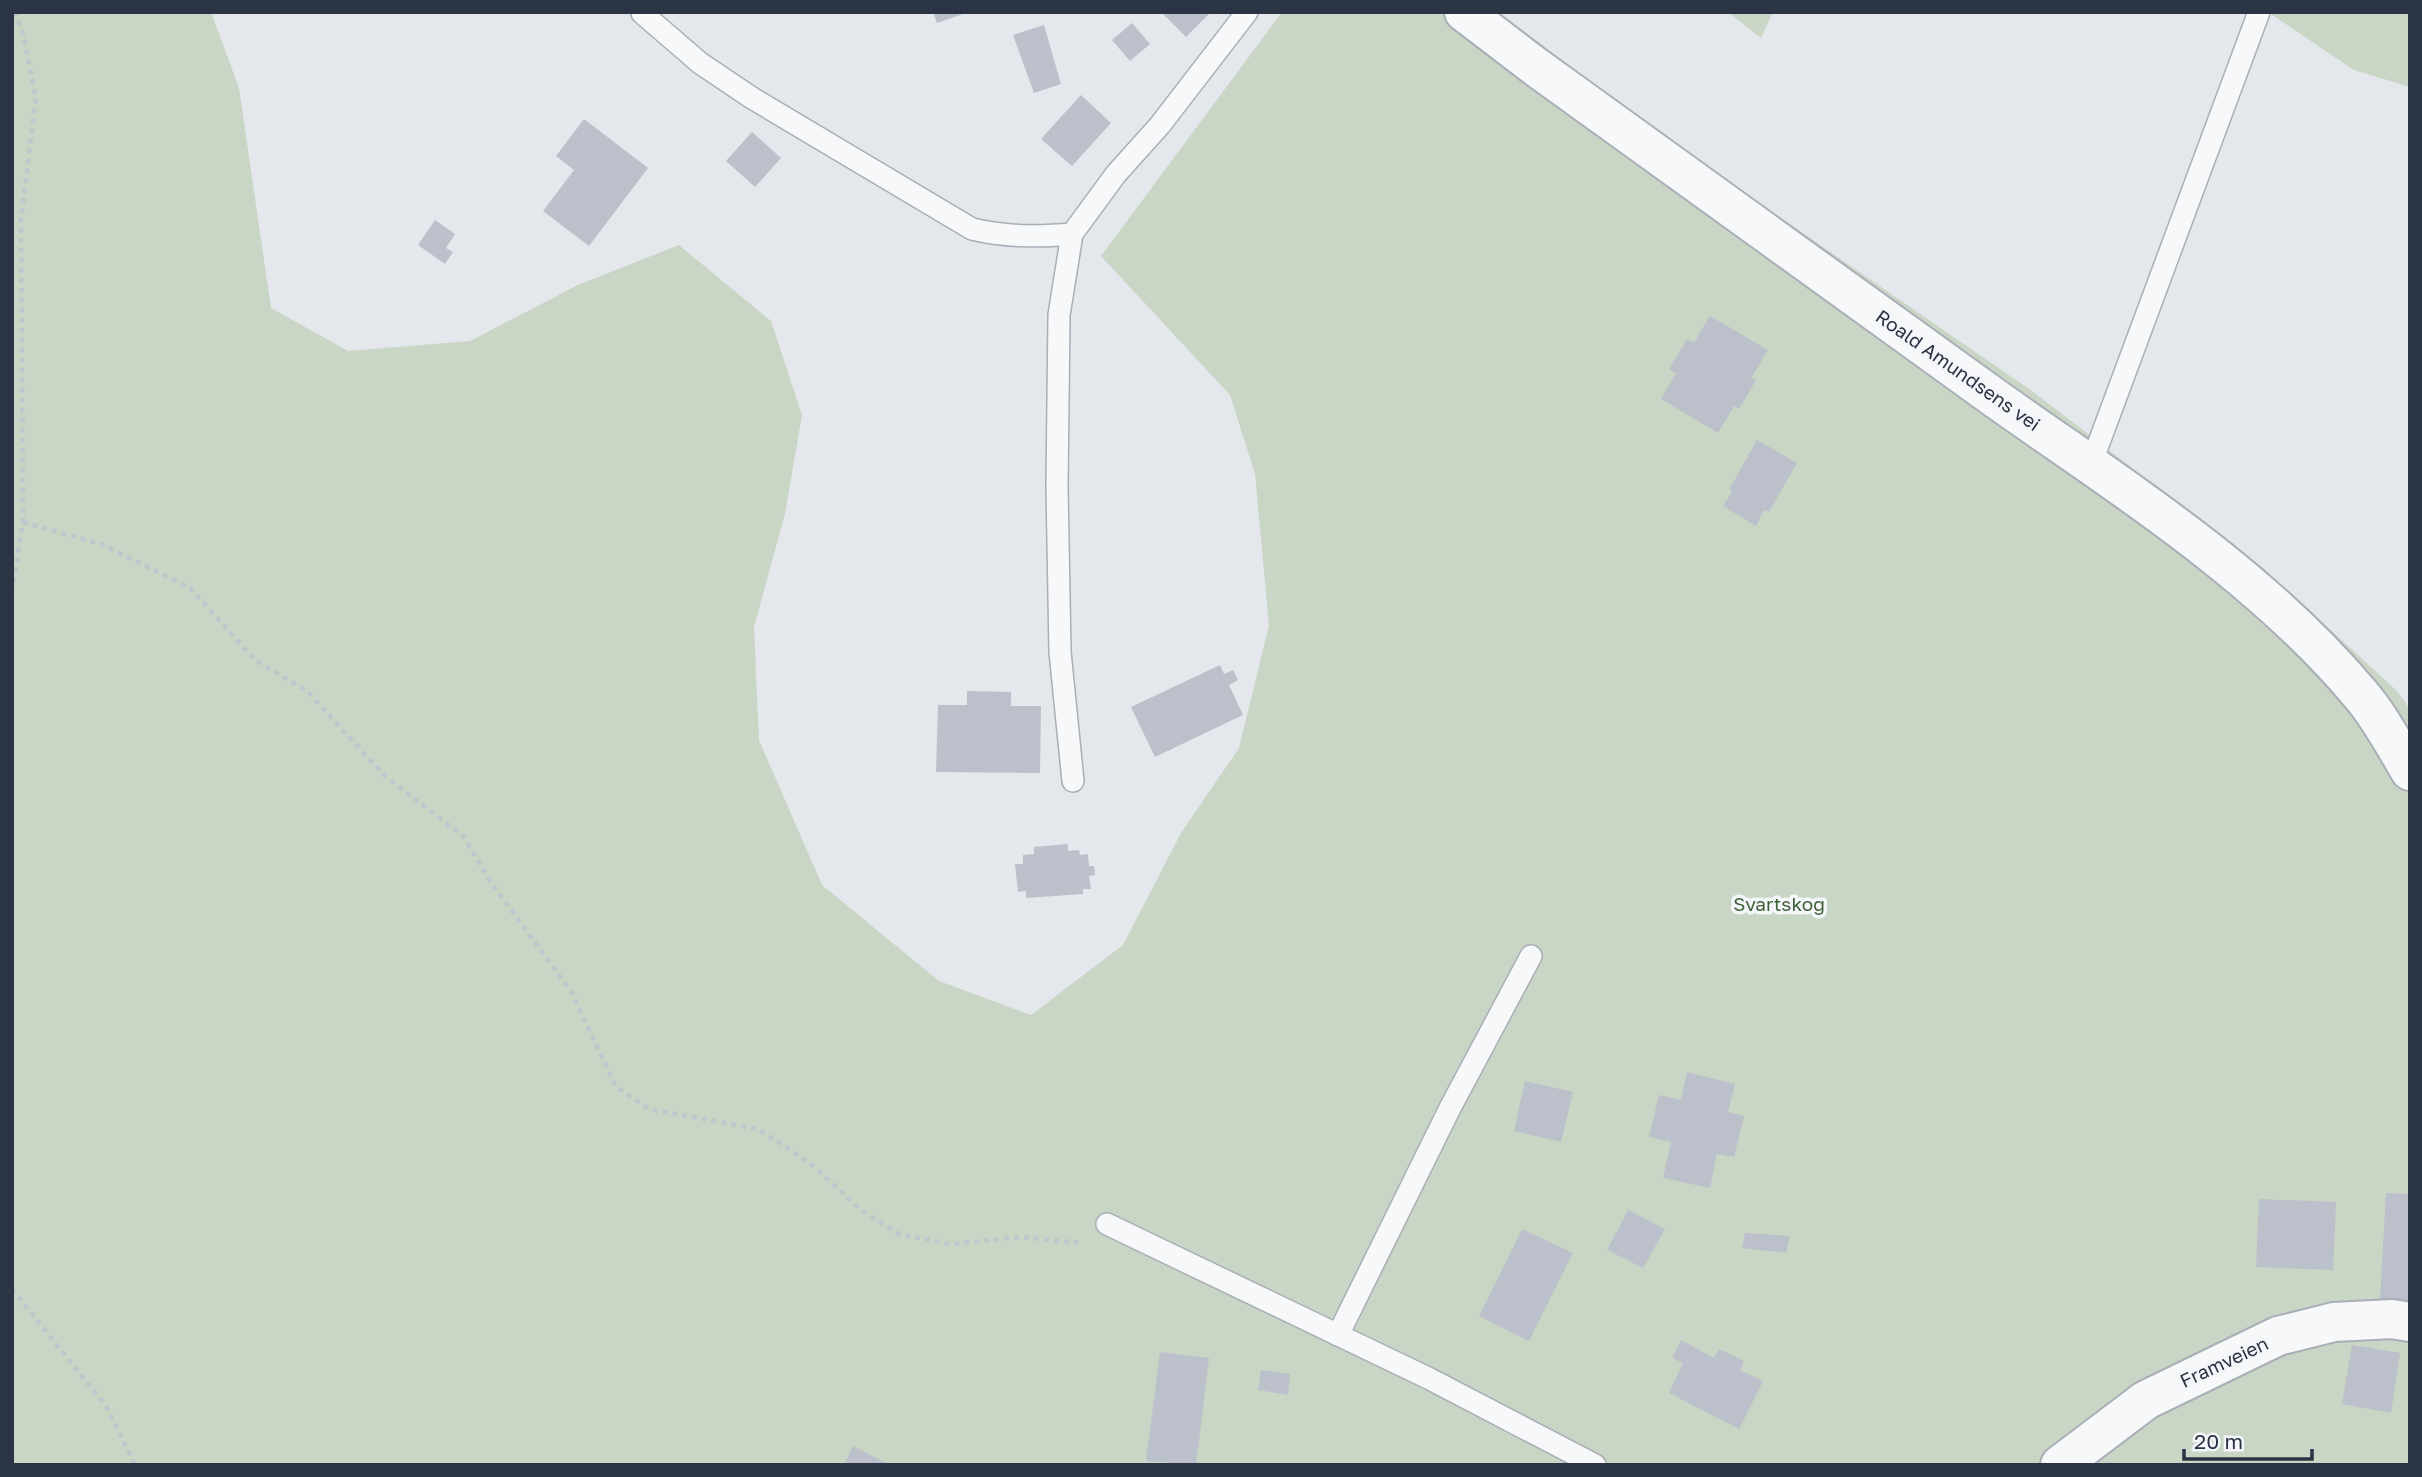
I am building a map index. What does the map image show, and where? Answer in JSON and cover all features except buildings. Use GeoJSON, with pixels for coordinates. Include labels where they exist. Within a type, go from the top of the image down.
{"type":"FeatureCollection","features":[{"type":"Feature","properties":{"kind":"street","name":"Roald Amundsens vei"},"geometry":{"type":"LineString","coordinates":[[1464,12],[1962,374],[2091,464],[2245,581],[2317,645],[2363,697],[2410,771]]}},
{"type":"Feature","properties":{"kind":"street","name":"Framveien"},"geometry":{"type":"LineString","coordinates":[[2060,1465],[2146,1399],[2278,1336],[2334,1322],[2392,1319],[2410,1322]]}},
{"type":"Feature","properties":{"kind":"lane"},"geometry":{"type":"LineString","coordinates":[[1073,781],[1060,652],[1057,486],[1059,315],[1072,234],[1100,194],[1160,125],[1247,12]]}},
{"type":"Feature","properties":{"kind":"lane"},"geometry":{"type":"LineString","coordinates":[[2091,464],[2259,12]]}},
{"type":"Feature","properties":{"kind":"lane"},"geometry":{"type":"LineString","coordinates":[[642,13],[700,63],[752,98],[972,229],[997,235],[1025,237],[1072,234]]}},
{"type":"Feature","properties":{"kind":"lane"},"geometry":{"type":"LineString","coordinates":[[1338,1335],[1450,1108],[1531,956]]}},
{"type":"Feature","properties":{"kind":"lane"},"geometry":{"type":"LineString","coordinates":[[1107,1224],[1430,1379],[1595,1465]]}},
{"type":"Feature","properties":{"kind":"path"},"geometry":{"type":"LineString","coordinates":[[12,592],[23,522],[21,220],[36,98],[23,33],[15,12]]}},
{"type":"Feature","properties":{"kind":"path"},"geometry":{"type":"LineString","coordinates":[[23,522],[101,544],[190,588],[256,660],[307,691],[384,775],[464,838],[490,881],[572,993],[616,1087],[649,1109],[758,1129],[810,1163],[861,1210],[900,1234],[951,1244],[1021,1237],[1084,1243]]}},
{"type":"Feature","properties":{"kind":"path"},"geometry":{"type":"LineString","coordinates":[[12,1289],[106,1406],[135,1465]]}},
{"type":"Feature","properties":{"kind":"green space","name":"Svartskog"},"geometry":{"type":"Polygon","coordinates":[[[12,12],[211,12],[239,88],[271,308],[348,351],[470,341],[578,285],[679,245],[771,321],[802,415],[785,514],[754,627],[759,740],[822,885],[939,981],[1031,1015],[1123,945],[1181,833],[1239,748],[1269,625],[1255,474],[1230,395],[1101,256],[1282,12],[1498,12],[1675,145],[2032,391],[2263,568],[2397,691],[2410,709],[2410,1465],[12,1465],[12,12]]]}},
{"type":"Feature","properties":{"kind":"green space"},"geometry":{"type":"Polygon","coordinates":[[[1728,12],[1773,12],[1761,38],[1728,12]]]}},
{"type":"Feature","properties":{"kind":"green space"},"geometry":{"type":"Polygon","coordinates":[[[2268,12],[2410,12],[2410,87],[2354,70],[2268,12]]]}}]}
